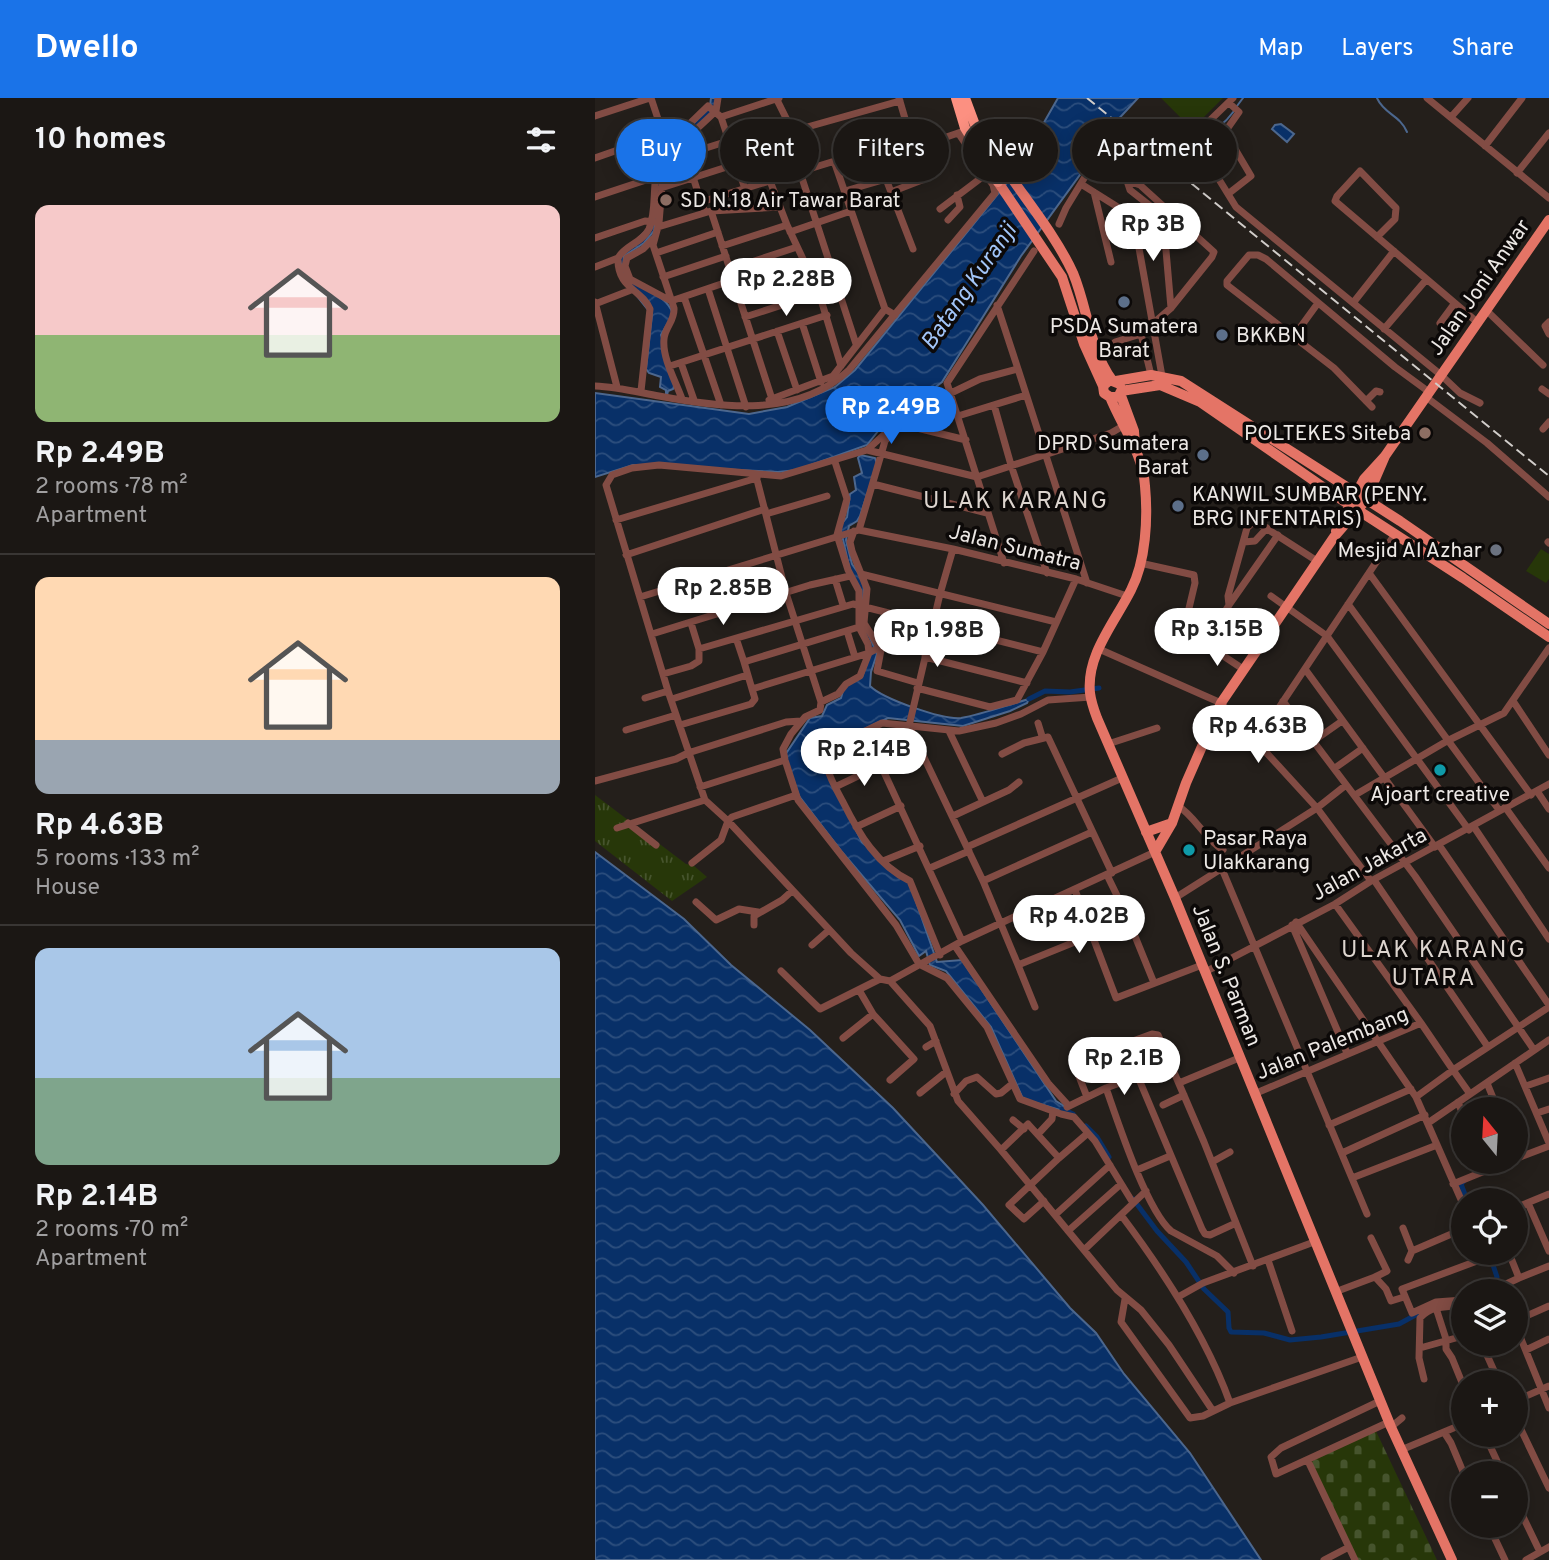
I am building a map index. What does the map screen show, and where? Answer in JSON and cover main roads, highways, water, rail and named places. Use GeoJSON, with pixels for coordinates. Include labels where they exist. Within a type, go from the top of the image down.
{"type":"FeatureCollection","features":[{"type":"Feature","properties":{"kind":"highway"},"geometry":{"type":"LineString","coordinates":[[956,98],[963,132]]}},
{"type":"Feature","properties":{"kind":"highway"},"geometry":{"type":"LineString","coordinates":[[965,98],[973,119]]}},
{"type":"Feature","properties":{"kind":"main road"},"geometry":{"type":"LineString","coordinates":[[998,182],[1037,246],[1062,278],[1088,354],[1114,388]]}},
{"type":"Feature","properties":{"kind":"main road"},"geometry":{"type":"LineString","coordinates":[[1014,182],[1073,274],[1096,351],[1134,431],[1135,446]]}},
{"type":"Feature","properties":{"kind":"main road","name":"Jalan Joni Anwar"},"geometry":{"type":"LineString","coordinates":[[1385,456],[1549,220]]}},
{"type":"Feature","properties":{"kind":"main road"},"geometry":{"type":"LineString","coordinates":[[1114,388],[1156,375],[1181,381],[1366,500],[1549,624]]}},
{"type":"Feature","properties":{"kind":"main road"},"geometry":{"type":"LineString","coordinates":[[1114,388],[1160,385],[1200,402],[1549,637]]}},
{"type":"Feature","properties":{"kind":"main road","name":"Jalan S. Parman"},"geometry":{"type":"LineString","coordinates":[[1114,388],[1122,426],[1135,446],[1146,488],[1145,533],[1140,563],[1127,596],[1093,662],[1091,696],[1100,727],[1175,898],[1361,1357],[1452,1560]]}},
{"type":"Feature","properties":{"kind":"main road"},"geometry":{"type":"LineString","coordinates":[[1354,507],[1366,500],[1385,456]]}},
{"type":"Feature","properties":{"kind":"main road"},"geometry":{"type":"LineString","coordinates":[[1155,852],[1172,823],[1221,703],[1354,507],[1356,494],[1370,471],[1385,456]]}},
{"type":"Feature","properties":{"kind":"main road"},"geometry":{"type":"LineString","coordinates":[[1146,832],[1172,823]]}},
{"type":"Feature","properties":{"kind":"water"},"geometry":{"type":"Polygon","coordinates":[[[711,98],[717,98],[715,109],[705,119],[698,119],[710,106],[711,98]]]}},
{"type":"Feature","properties":{"kind":"water","name":"Batang Kuranji"},"geometry":{"type":"Polygon","coordinates":[[[1058,98],[1138,98],[1118,119],[1072,119],[1072,182],[1075,182],[1021,256],[942,382],[879,430],[867,445],[797,470],[778,472],[633,465],[595,477],[595,393],[749,414],[787,407],[835,387],[855,370],[1008,182],[1058,182],[1058,119],[1046,119],[1058,98]]]}},
{"type":"Feature","properties":{"kind":"water"},"geometry":{"type":"Polygon","coordinates":[[[1281,124],[1294,134],[1287,142],[1272,129],[1281,124]]]}},
{"type":"Feature","properties":{"kind":"water"},"geometry":{"type":"Polygon","coordinates":[[[656,182],[663,182],[654,231],[644,243],[624,256],[624,267],[628,276],[660,298],[673,314],[661,335],[675,383],[673,389],[668,391],[666,399],[666,390],[660,387],[661,377],[649,373],[646,369],[652,315],[625,281],[619,256],[652,225],[656,182]]]}},
{"type":"Feature","properties":{"kind":"water"},"geometry":{"type":"Polygon","coordinates":[[[860,455],[875,458],[877,464],[860,516],[849,526],[846,540],[852,564],[864,581],[862,619],[877,654],[870,686],[900,702],[952,718],[961,718],[1029,699],[1027,703],[1010,711],[963,726],[888,718],[838,741],[825,769],[862,842],[909,881],[937,962],[962,960],[1056,1101],[1064,1106],[1060,1110],[1023,1099],[991,1027],[946,971],[930,965],[926,951],[919,956],[900,920],[799,796],[785,755],[810,718],[822,716],[827,705],[841,698],[844,687],[862,677],[871,652],[859,612],[861,591],[850,571],[840,526],[847,517],[850,494],[856,490],[854,477],[862,473],[858,458],[860,455]]]}},
{"type":"Feature","properties":{"kind":"water"},"geometry":{"type":"Polygon","coordinates":[[[595,852],[684,919],[731,965],[810,1030],[893,1108],[983,1205],[1070,1308],[1096,1333],[1124,1374],[1190,1453],[1261,1560],[595,1560],[595,852]]]}},
{"type":"Feature","properties":{"kind":"waterway"},"geometry":{"type":"LineString","coordinates":[[1237,106],[1243,98]]}},
{"type":"Feature","properties":{"kind":"waterway"},"geometry":{"type":"LineString","coordinates":[[1377,98],[1407,132]]}},
{"type":"Feature","properties":{"kind":"waterway"},"geometry":{"type":"LineString","coordinates":[[1227,119],[1234,111]]}},
{"type":"Feature","properties":{"kind":"waterway"},"geometry":{"type":"LineString","coordinates":[[1029,699],[1045,691],[1070,692],[1099,688]]}},
{"type":"Feature","properties":{"kind":"waterway"},"geometry":{"type":"LineString","coordinates":[[1062,1109],[1073,1114]]}},
{"type":"Feature","properties":{"kind":"waterway"},"geometry":{"type":"LineString","coordinates":[[1086,1126],[1097,1137],[1109,1157]]}},
{"type":"Feature","properties":{"kind":"waterway"},"geometry":{"type":"LineString","coordinates":[[1462,1188],[1461,1184],[1465,1180]]}},
{"type":"Feature","properties":{"kind":"waterway"},"geometry":{"type":"LineString","coordinates":[[1133,1199],[1157,1231],[1186,1262],[1204,1289],[1228,1312],[1231,1332],[1264,1333],[1290,1340],[1321,1337],[1399,1324],[1423,1311]]}},
{"type":"Feature","properties":{"kind":"waterway"},"geometry":{"type":"LineString","coordinates":[[1493,1265],[1496,1279]]}},
{"type":"Feature","properties":{"kind":"railway"},"geometry":{"type":"LineString","coordinates":[[1087,98],[1549,476]]}},
{"type":"Feature","properties":{"kind":"place","name":"SD N.18 Air Tawar Barat"},"geometry":{"type":"Point","coordinates":[666,200]}},
{"type":"Feature","properties":{"kind":"place","name":"PSDA Sumatera Barat"},"geometry":{"type":"Point","coordinates":[1124,302]}},
{"type":"Feature","properties":{"kind":"place","name":"BKKBN"},"geometry":{"type":"Point","coordinates":[1222,335]}},
{"type":"Feature","properties":{"kind":"place","name":"POLTEKES Siteba"},"geometry":{"type":"Point","coordinates":[1425,433]}},
{"type":"Feature","properties":{"kind":"place","name":"DPRD Sumatera Barat"},"geometry":{"type":"Point","coordinates":[1203,455]}},
{"type":"Feature","properties":{"kind":"place","name":"KANWIL SUMBAR (PENY. BRG INFENTARIS)"},"geometry":{"type":"Point","coordinates":[1178,506]}},
{"type":"Feature","properties":{"kind":"place","name":"Mesjid Al Azhar"},"geometry":{"type":"Point","coordinates":[1496,550]}},
{"type":"Feature","properties":{"kind":"place","name":"Ajoart creative"},"geometry":{"type":"Point","coordinates":[1440,770]}},
{"type":"Feature","properties":{"kind":"place","name":"Pasar Raya Ulakkarang"},"geometry":{"type":"Point","coordinates":[1189,850]}},
{"type":"Feature","properties":{"kind":"district","name":"ULAK KARANG"},"geometry":{"type":"Point","coordinates":[1016,500]}},
{"type":"Feature","properties":{"kind":"district","name":"ULAK KARANG UTARA"},"geometry":{"type":"Point","coordinates":[1434,963]}}]}
